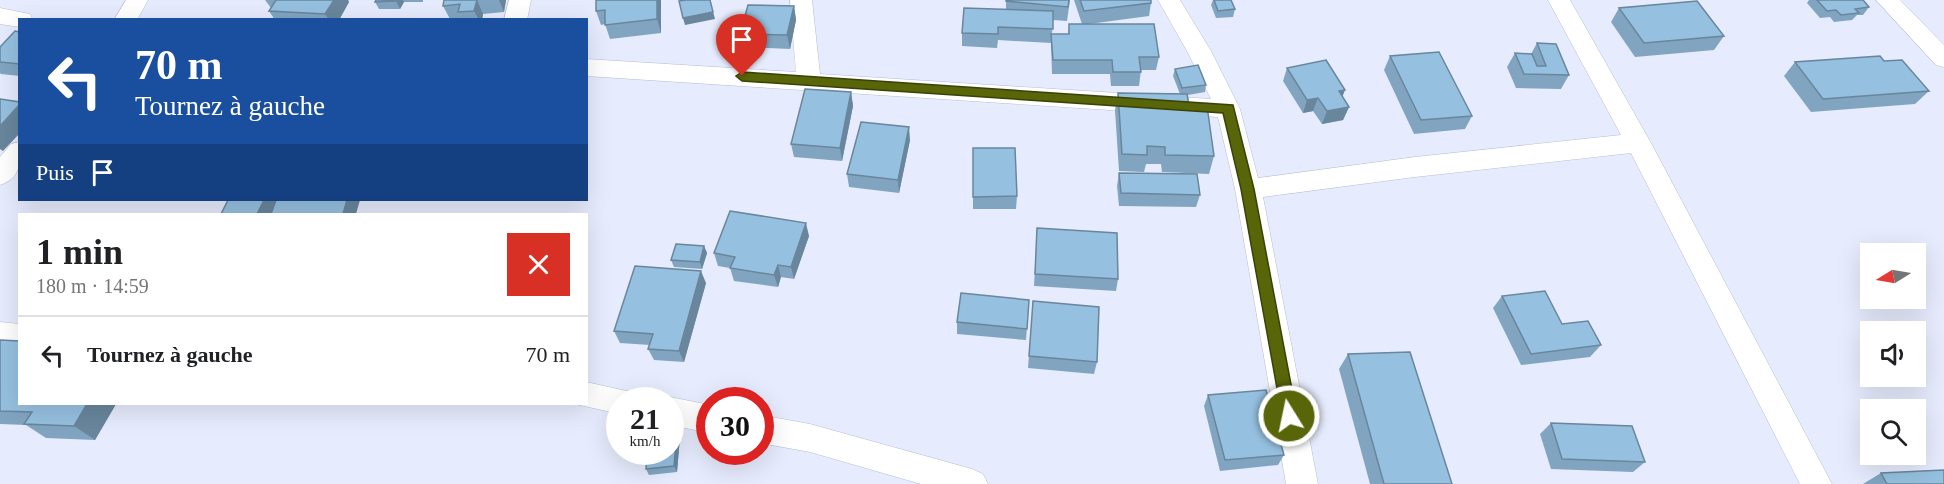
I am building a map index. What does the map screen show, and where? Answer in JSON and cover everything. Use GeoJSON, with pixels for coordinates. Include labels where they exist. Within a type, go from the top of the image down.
{"type":"FeatureCollection","features":[{"type":"Feature","properties":{"kind":"street"},"geometry":{"type":"LineString","coordinates":[[126,18],[137,0]]}},
{"type":"Feature","properties":{"kind":"street"},"geometry":{"type":"LineString","coordinates":[[516,18],[520,0]]}},
{"type":"Feature","properties":{"kind":"street"},"geometry":{"type":"LineString","coordinates":[[801,0],[809,81]]}},
{"type":"Feature","properties":{"kind":"street"},"geometry":{"type":"LineString","coordinates":[[1169,0],[1199,51],[1228,109],[1248,189],[1302,484]]}},
{"type":"Feature","properties":{"kind":"street"},"geometry":{"type":"LineString","coordinates":[[1559,0],[1638,142],[1816,484]]}},
{"type":"Feature","properties":{"kind":"street"},"geometry":{"type":"LineString","coordinates":[[1887,0],[1944,59]]}},
{"type":"Feature","properties":{"kind":"street"},"geometry":{"type":"LineString","coordinates":[[0,16],[18,19]]}},
{"type":"Feature","properties":{"kind":"street"},"geometry":{"type":"LineString","coordinates":[[588,67],[1228,109]]}},
{"type":"Feature","properties":{"kind":"street"},"geometry":{"type":"LineString","coordinates":[[1248,189],[1415,167],[1638,142]]}},
{"type":"Feature","properties":{"kind":"street"},"geometry":{"type":"LineString","coordinates":[[0,175],[18,153]]}},
{"type":"Feature","properties":{"kind":"street"},"geometry":{"type":"LineString","coordinates":[[0,334],[18,336]]}},
{"type":"Feature","properties":{"kind":"street"},"geometry":{"type":"LineString","coordinates":[[588,395],[606,399]]}},
{"type":"Feature","properties":{"kind":"street"},"geometry":{"type":"LineString","coordinates":[[774,432],[810,438],[972,484]]}},
{"type":"Feature","properties":{"kind":"building"},"geometry":{"type":"Polygon","coordinates":[[[276,0],[334,0],[325,14],[269,11],[276,0]]]}},
{"type":"Feature","properties":{"kind":"building"},"geometry":{"type":"Polygon","coordinates":[[[376,0],[396,0],[396,1],[375,2],[376,0]]]}},
{"type":"Feature","properties":{"kind":"building"},"geometry":{"type":"Polygon","coordinates":[[[444,0],[477,0],[474,11],[458,12],[460,4],[443,6],[444,0]]]}},
{"type":"Feature","properties":{"kind":"building"},"geometry":{"type":"Polygon","coordinates":[[[596,0],[657,0],[657,19],[605,25],[605,10],[596,11],[596,0]]]}},
{"type":"Feature","properties":{"kind":"building"},"geometry":{"type":"Polygon","coordinates":[[[710,0],[713,12],[683,18],[679,1],[710,0]]]}},
{"type":"Feature","properties":{"kind":"building"},"geometry":{"type":"Polygon","coordinates":[[[1006,0],[1069,0],[1068,7],[1006,0]]]}},
{"type":"Feature","properties":{"kind":"building"},"geometry":{"type":"Polygon","coordinates":[[[1080,0],[1151,0],[1151,3],[1084,11],[1080,0]]]}},
{"type":"Feature","properties":{"kind":"building"},"geometry":{"type":"Polygon","coordinates":[[[1214,0],[1231,0],[1235,9],[1218,11],[1214,0]]]}},
{"type":"Feature","properties":{"kind":"building"},"geometry":{"type":"Polygon","coordinates":[[[1817,0],[1863,0],[1869,7],[1855,9],[1859,13],[1841,15],[1836,10],[1827,11],[1817,0]]]}},
{"type":"Feature","properties":{"kind":"building"},"geometry":{"type":"Polygon","coordinates":[[[1697,1],[1724,36],[1644,43],[1619,8],[1697,1]]]}},
{"type":"Feature","properties":{"kind":"building"},"geometry":{"type":"Polygon","coordinates":[[[748,5],[794,6],[787,35],[740,34],[748,5]]]}},
{"type":"Feature","properties":{"kind":"building"},"geometry":{"type":"Polygon","coordinates":[[[964,8],[1053,11],[1053,29],[998,27],[998,34],[962,33],[964,8]]]}},
{"type":"Feature","properties":{"kind":"building"},"geometry":{"type":"Polygon","coordinates":[[[1069,24],[1154,24],[1159,57],[1139,57],[1141,72],[1113,72],[1112,60],[1053,60],[1051,34],[1069,34],[1069,24]]]}},
{"type":"Feature","properties":{"kind":"building"},"geometry":{"type":"Polygon","coordinates":[[[15,31],[18,32],[18,64],[0,62],[0,47],[15,31]]]}},
{"type":"Feature","properties":{"kind":"building"},"geometry":{"type":"Polygon","coordinates":[[[1537,43],[1556,44],[1569,75],[1524,74],[1515,53],[1532,54],[1537,66],[1546,66],[1537,43]]]}},
{"type":"Feature","properties":{"kind":"building"},"geometry":{"type":"Polygon","coordinates":[[[1439,52],[1472,116],[1421,120],[1390,56],[1439,52]]]}},
{"type":"Feature","properties":{"kind":"building"},"geometry":{"type":"Polygon","coordinates":[[[1880,56],[1884,61],[1902,60],[1929,91],[1823,99],[1795,62],[1880,56]]]}},
{"type":"Feature","properties":{"kind":"building"},"geometry":{"type":"Polygon","coordinates":[[[1326,60],[1345,90],[1339,91],[1349,107],[1327,111],[1318,98],[1307,100],[1287,68],[1326,60]]]}},
{"type":"Feature","properties":{"kind":"building"},"geometry":{"type":"Polygon","coordinates":[[[1198,65],[1206,85],[1182,88],[1175,69],[1198,65]]]}},
{"type":"Feature","properties":{"kind":"building"},"geometry":{"type":"Polygon","coordinates":[[[805,89],[851,92],[840,148],[791,144],[805,89]]]}},
{"type":"Feature","properties":{"kind":"building"},"geometry":{"type":"Polygon","coordinates":[[[1118,93],[1187,94],[1189,105],[1207,106],[1214,156],[1165,155],[1165,147],[1147,146],[1147,155],[1122,154],[1118,93]]]}},
{"type":"Feature","properties":{"kind":"building"},"geometry":{"type":"Polygon","coordinates":[[[0,99],[18,102],[18,106],[0,126],[0,99]]]}},
{"type":"Feature","properties":{"kind":"building"},"geometry":{"type":"Polygon","coordinates":[[[861,122],[909,127],[898,180],[847,174],[861,122]]]}},
{"type":"Feature","properties":{"kind":"building"},"geometry":{"type":"Polygon","coordinates":[[[973,148],[1015,148],[1017,196],[973,197],[973,148]]]}},
{"type":"Feature","properties":{"kind":"building"},"geometry":{"type":"Polygon","coordinates":[[[1119,173],[1197,174],[1200,195],[1121,193],[1119,173]]]}},
{"type":"Feature","properties":{"kind":"building"},"geometry":{"type":"Polygon","coordinates":[[[228,201],[264,201],[258,213],[222,213],[228,201]]]}},
{"type":"Feature","properties":{"kind":"building"},"geometry":{"type":"Polygon","coordinates":[[[276,201],[347,201],[343,213],[271,213],[276,201]]]}},
{"type":"Feature","properties":{"kind":"building"},"geometry":{"type":"Polygon","coordinates":[[[730,211],[806,223],[791,267],[778,265],[774,275],[730,268],[735,257],[714,253],[730,211]]]}},
{"type":"Feature","properties":{"kind":"building"},"geometry":{"type":"Polygon","coordinates":[[[1037,228],[1117,233],[1118,279],[1035,274],[1037,228]]]}},
{"type":"Feature","properties":{"kind":"building"},"geometry":{"type":"Polygon","coordinates":[[[676,244],[704,246],[700,262],[671,260],[676,244]]]}},
{"type":"Feature","properties":{"kind":"building"},"geometry":{"type":"Polygon","coordinates":[[[635,266],[701,271],[679,351],[648,349],[653,334],[614,331],[635,266]]]}},
{"type":"Feature","properties":{"kind":"building"},"geometry":{"type":"Polygon","coordinates":[[[1545,291],[1562,324],[1588,321],[1601,345],[1531,354],[1502,296],[1545,291]]]}},
{"type":"Feature","properties":{"kind":"building"},"geometry":{"type":"Polygon","coordinates":[[[961,293],[1029,300],[1027,329],[957,322],[961,293]]]}},
{"type":"Feature","properties":{"kind":"building"},"geometry":{"type":"Polygon","coordinates":[[[1033,301],[1099,307],[1097,362],[1029,356],[1033,301]]]}},
{"type":"Feature","properties":{"kind":"building"},"geometry":{"type":"Polygon","coordinates":[[[0,340],[18,341],[18,405],[86,405],[74,426],[24,424],[32,412],[0,411],[0,340]]]}},
{"type":"Feature","properties":{"kind":"building"},"geometry":{"type":"Polygon","coordinates":[[[1410,352],[1452,484],[1384,484],[1348,354],[1410,352]]]}},
{"type":"Feature","properties":{"kind":"building"},"geometry":{"type":"Polygon","coordinates":[[[1266,390],[1284,455],[1225,460],[1208,395],[1266,390]]]}},
{"type":"Feature","properties":{"kind":"building"},"geometry":{"type":"Polygon","coordinates":[[[1551,423],[1632,426],[1645,462],[1562,459],[1551,423]]]}},
{"type":"Feature","properties":{"kind":"building"},"geometry":{"type":"Polygon","coordinates":[[[646,465],[674,465],[674,466],[646,469],[646,465]]]}},
{"type":"Feature","properties":{"kind":"building"},"geometry":{"type":"Polygon","coordinates":[[[1944,470],[1944,484],[1887,484],[1881,473],[1944,470]]]}},
{"type":"Feature","properties":{"kind":"route"},"geometry":{"type":"LineString","coordinates":[[742,76],[1228,109],[1248,189],[1289,416]]}}]}
